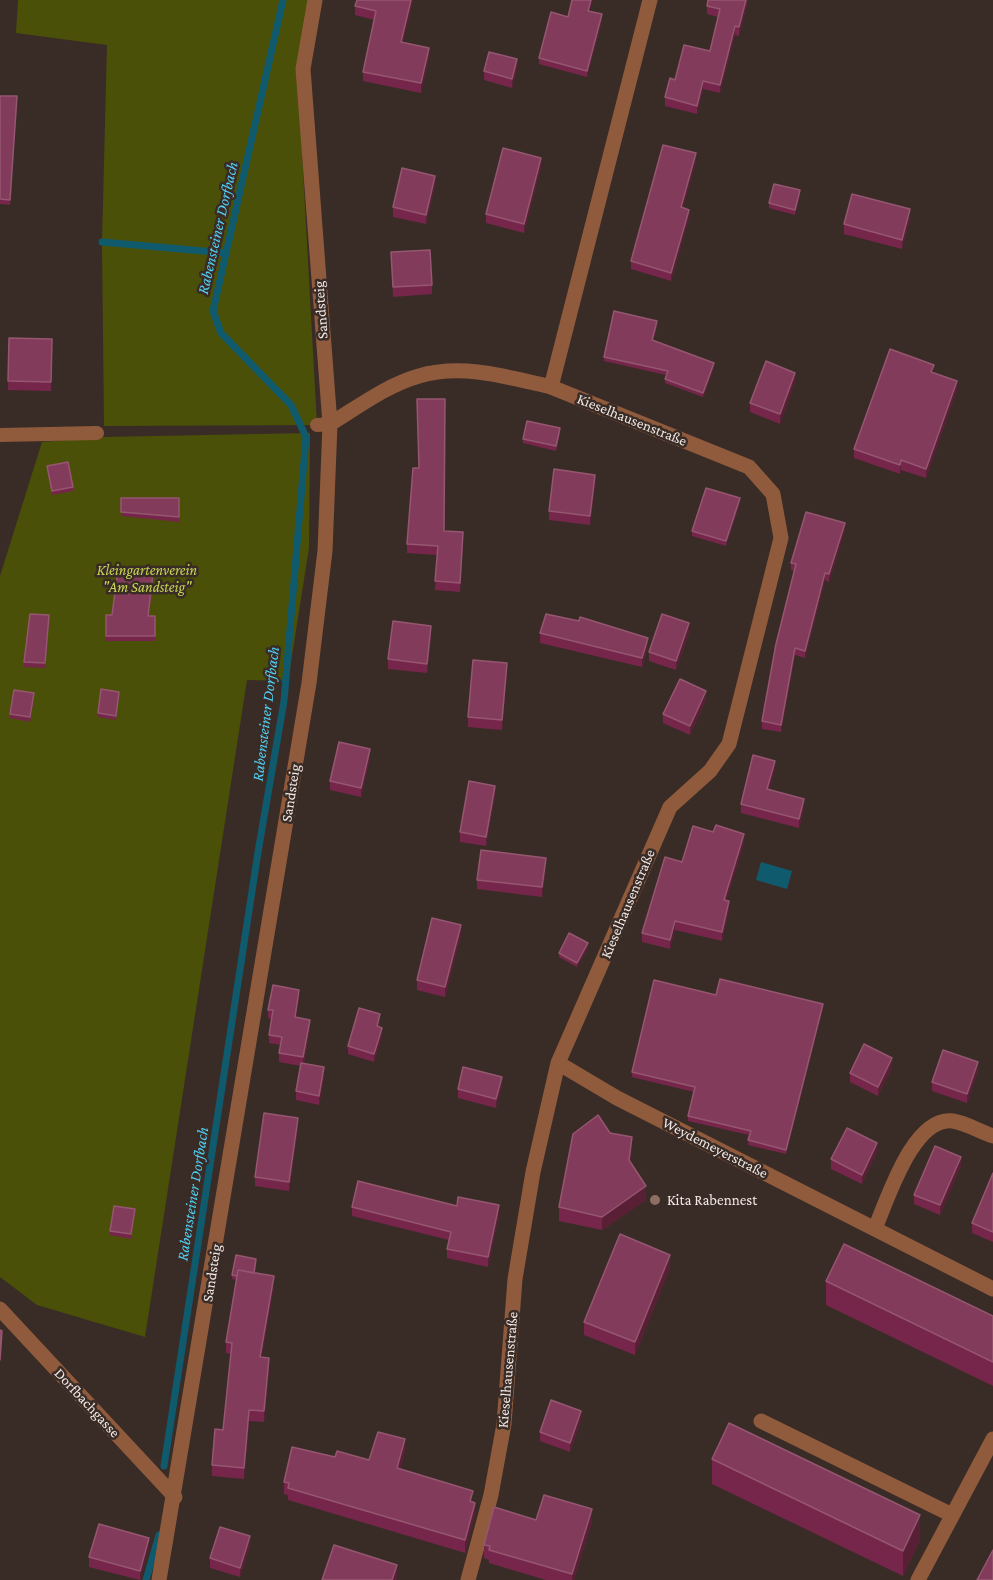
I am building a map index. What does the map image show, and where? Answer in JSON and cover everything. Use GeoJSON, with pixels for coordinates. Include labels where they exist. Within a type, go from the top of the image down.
{"type":"FeatureCollection","features":[{"type":"Feature","properties":{"kind":"street","name":"Sandsteig"},"geometry":{"type":"LineString","coordinates":[[159,1580],[175,1497],[309,683],[325,551],[323,425],[303,69],[315,0]]}},
{"type":"Feature","properties":{"kind":"street"},"geometry":{"type":"LineString","coordinates":[[551,387],[650,0]]}},
{"type":"Feature","properties":{"kind":"street","name":"Kieselhausenstraße"},"geometry":{"type":"LineString","coordinates":[[323,425],[393,386],[418,376],[444,370],[496,374],[551,387],[748,467],[773,494],[781,537],[729,744],[710,771],[670,807],[558,1063],[532,1172],[515,1279],[504,1424],[491,1495],[468,1580]]}},
{"type":"Feature","properties":{"kind":"street","name":"Weydemeyerstraße"},"geometry":{"type":"LineString","coordinates":[[558,1063],[617,1098],[993,1289]]}},
{"type":"Feature","properties":{"kind":"street"},"geometry":{"type":"LineString","coordinates":[[874,1228],[910,1149],[922,1132],[938,1123],[953,1121],[993,1136]]}},
{"type":"Feature","properties":{"kind":"street","name":"Dorfbachgasse"},"geometry":{"type":"LineString","coordinates":[[0,1309],[175,1497]]}},
{"type":"Feature","properties":{"kind":"street"},"geometry":{"type":"LineString","coordinates":[[761,1421],[952,1515]]}},
{"type":"Feature","properties":{"kind":"street"},"geometry":{"type":"LineString","coordinates":[[918,1580],[993,1439]]}},
{"type":"Feature","properties":{"kind":"lane"},"geometry":{"type":"LineString","coordinates":[[0,435],[97,434]]}},
{"type":"Feature","properties":{"kind":"green space"},"geometry":{"type":"Polygon","coordinates":[[[18,0],[311,0],[298,79],[317,425],[104,426],[102,242],[107,45],[16,33],[18,0]]]}},
{"type":"Feature","properties":{"kind":"green space","name":"Kleingartenverein \"Am Sandsteig\""},"geometry":{"type":"Polygon","coordinates":[[[310,433],[309,548],[288,681],[247,680],[145,1337],[37,1305],[0,1277],[0,576],[42,442],[104,437],[310,433]]]}},
{"type":"Feature","properties":{"kind":"water"},"geometry":{"type":"Polygon","coordinates":[[[761,862],[792,871],[787,889],[756,880],[761,862]]]}},
{"type":"Feature","properties":{"kind":"building"},"geometry":{"type":"Polygon","coordinates":[[[357,0],[411,0],[401,42],[429,48],[421,83],[363,72],[376,11],[355,6],[357,0]]]}},
{"type":"Feature","properties":{"kind":"building"},"geometry":{"type":"Polygon","coordinates":[[[572,0],[591,0],[588,11],[602,14],[587,71],[539,58],[551,12],[568,17],[572,0]]]}},
{"type":"Feature","properties":{"kind":"building"},"geometry":{"type":"Polygon","coordinates":[[[708,0],[746,0],[739,27],[735,26],[720,85],[703,81],[697,106],[665,97],[670,78],[675,80],[684,45],[710,51],[720,9],[707,6],[708,0]]]}},
{"type":"Feature","properties":{"kind":"building"},"geometry":{"type":"Polygon","coordinates":[[[489,52],[517,59],[512,79],[484,71],[489,52]]]}},
{"type":"Feature","properties":{"kind":"building"},"geometry":{"type":"Polygon","coordinates":[[[0,96],[17,96],[10,200],[0,199],[0,96]]]}},
{"type":"Feature","properties":{"kind":"building"},"geometry":{"type":"Polygon","coordinates":[[[663,145],[696,153],[681,207],[689,210],[671,273],[631,261],[663,145]]]}},
{"type":"Feature","properties":{"kind":"building"},"geometry":{"type":"Polygon","coordinates":[[[503,148],[541,158],[524,224],[486,214],[503,148]]]}},
{"type":"Feature","properties":{"kind":"building"},"geometry":{"type":"Polygon","coordinates":[[[402,168],[435,176],[426,215],[393,207],[402,168]]]}},
{"type":"Feature","properties":{"kind":"building"},"geometry":{"type":"Polygon","coordinates":[[[774,184],[800,190],[795,210],[769,203],[774,184]]]}},
{"type":"Feature","properties":{"kind":"building"},"geometry":{"type":"Polygon","coordinates":[[[852,194],[910,209],[902,240],[844,224],[852,194]]]}},
{"type":"Feature","properties":{"kind":"building"},"geometry":{"type":"Polygon","coordinates":[[[430,250],[432,285],[393,287],[391,252],[430,250]]]}},
{"type":"Feature","properties":{"kind":"building"},"geometry":{"type":"Polygon","coordinates":[[[614,311],[657,321],[652,340],[714,363],[703,393],[665,379],[668,371],[604,357],[614,311]]]}},
{"type":"Feature","properties":{"kind":"building"},"geometry":{"type":"Polygon","coordinates":[[[9,338],[52,339],[51,382],[8,381],[9,338]]]}},
{"type":"Feature","properties":{"kind":"building"},"geometry":{"type":"Polygon","coordinates":[[[890,349],[934,365],[931,372],[957,381],[926,469],[901,460],[900,465],[854,449],[890,349]]]}},
{"type":"Feature","properties":{"kind":"building"},"geometry":{"type":"Polygon","coordinates":[[[766,361],[795,373],[780,414],[750,403],[766,361]]]}},
{"type":"Feature","properties":{"kind":"building"},"geometry":{"type":"Polygon","coordinates":[[[417,399],[445,399],[444,531],[463,532],[460,583],[435,581],[438,546],[407,544],[413,468],[419,468],[417,399]]]}},
{"type":"Feature","properties":{"kind":"building"},"geometry":{"type":"Polygon","coordinates":[[[527,421],[560,428],[556,446],[523,439],[527,421]]]}},
{"type":"Feature","properties":{"kind":"building"},"geometry":{"type":"Polygon","coordinates":[[[68,462],[73,487],[52,491],[47,466],[68,462]]]}},
{"type":"Feature","properties":{"kind":"building"},"geometry":{"type":"Polygon","coordinates":[[[554,469],[595,475],[590,516],[549,511],[554,469]]]}},
{"type":"Feature","properties":{"kind":"building"},"geometry":{"type":"Polygon","coordinates":[[[706,488],[740,498],[726,541],[692,531],[706,488]]]}},
{"type":"Feature","properties":{"kind":"building"},"geometry":{"type":"Polygon","coordinates":[[[121,498],[179,498],[179,517],[121,512],[121,498]]]}},
{"type":"Feature","properties":{"kind":"building"},"geometry":{"type":"Polygon","coordinates":[[[806,512],[845,523],[829,574],[825,573],[805,651],[795,648],[781,725],[762,721],[776,644],[796,564],[791,563],[806,512]]]}},
{"type":"Feature","properties":{"kind":"building"},"geometry":{"type":"Polygon","coordinates":[[[118,569],[153,573],[148,616],[155,616],[155,636],[106,636],[106,615],[112,615],[118,569]]]}},
{"type":"Feature","properties":{"kind":"building"},"geometry":{"type":"Polygon","coordinates":[[[30,614],[49,615],[45,663],[24,662],[30,614]]]}},
{"type":"Feature","properties":{"kind":"building"},"geometry":{"type":"Polygon","coordinates":[[[546,614],[579,621],[580,617],[648,638],[642,658],[540,633],[546,614]]]}},
{"type":"Feature","properties":{"kind":"building"},"geometry":{"type":"Polygon","coordinates":[[[662,614],[689,623],[676,661],[649,652],[662,614]]]}},
{"type":"Feature","properties":{"kind":"building"},"geometry":{"type":"Polygon","coordinates":[[[393,621],[431,626],[427,664],[388,659],[393,621]]]}},
{"type":"Feature","properties":{"kind":"building"},"geometry":{"type":"Polygon","coordinates":[[[473,660],[507,663],[502,720],[468,717],[473,660]]]}},
{"type":"Feature","properties":{"kind":"building"},"geometry":{"type":"Polygon","coordinates":[[[680,679],[706,691],[690,726],[663,714],[680,679]]]}},
{"type":"Feature","properties":{"kind":"building"},"geometry":{"type":"Polygon","coordinates":[[[101,689],[119,692],[116,716],[98,713],[101,689]]]}},
{"type":"Feature","properties":{"kind":"building"},"geometry":{"type":"Polygon","coordinates":[[[14,690],[34,693],[30,717],[10,714],[14,690]]]}},
{"type":"Feature","properties":{"kind":"building"},"geometry":{"type":"Polygon","coordinates":[[[339,742],[370,749],[361,788],[330,781],[339,742]]]}},
{"type":"Feature","properties":{"kind":"building"},"geometry":{"type":"Polygon","coordinates":[[[753,755],[775,761],[767,789],[804,799],[799,819],[741,804],[753,755]]]}},
{"type":"Feature","properties":{"kind":"building"},"geometry":{"type":"Polygon","coordinates":[[[469,781],[495,786],[486,837],[460,832],[469,781]]]}},
{"type":"Feature","properties":{"kind":"building"},"geometry":{"type":"Polygon","coordinates":[[[716,825],[744,834],[724,900],[729,901],[722,932],[675,921],[670,940],[642,933],[665,857],[682,862],[693,826],[713,832],[716,825]]]}},
{"type":"Feature","properties":{"kind":"building"},"geometry":{"type":"Polygon","coordinates":[[[481,850],[546,858],[542,887],[477,880],[481,850]]]}},
{"type":"Feature","properties":{"kind":"building"},"geometry":{"type":"Polygon","coordinates":[[[432,918],[461,925],[445,987],[417,980],[432,918]]]}},
{"type":"Feature","properties":{"kind":"building"},"geometry":{"type":"Polygon","coordinates":[[[569,933],[588,943],[577,963],[559,953],[569,933]]]}},
{"type":"Feature","properties":{"kind":"building"},"geometry":{"type":"Polygon","coordinates":[[[720,979],[823,1004],[786,1150],[748,1140],[751,1131],[688,1116],[695,1087],[632,1072],[654,980],[716,995],[720,979]]]}},
{"type":"Feature","properties":{"kind":"building"},"geometry":{"type":"Polygon","coordinates":[[[273,985],[299,990],[295,1017],[310,1020],[303,1057],[279,1053],[282,1037],[269,1035],[273,1010],[268,1010],[273,985]]]}},
{"type":"Feature","properties":{"kind":"building"},"geometry":{"type":"Polygon","coordinates":[[[359,1008],[380,1014],[377,1026],[382,1028],[374,1054],[348,1046],[359,1008]]]}},
{"type":"Feature","properties":{"kind":"building"},"geometry":{"type":"Polygon","coordinates":[[[864,1044],[892,1058],[878,1087],[850,1073],[864,1044]]]}},
{"type":"Feature","properties":{"kind":"building"},"geometry":{"type":"Polygon","coordinates":[[[943,1050],[978,1062],[967,1094],[932,1082],[943,1050]]]}},
{"type":"Feature","properties":{"kind":"building"},"geometry":{"type":"Polygon","coordinates":[[[301,1063],[324,1067],[319,1096],[296,1091],[301,1063]]]}},
{"type":"Feature","properties":{"kind":"building"},"geometry":{"type":"Polygon","coordinates":[[[463,1067],[502,1077],[496,1099],[458,1089],[463,1067]]]}},
{"type":"Feature","properties":{"kind":"building"},"geometry":{"type":"Polygon","coordinates":[[[264,1113],[298,1118],[289,1182],[255,1177],[264,1113]]]}},
{"type":"Feature","properties":{"kind":"building"},"geometry":{"type":"Polygon","coordinates":[[[598,1115],[610,1133],[632,1137],[629,1160],[646,1186],[602,1217],[559,1207],[573,1134],[598,1115]]]}},
{"type":"Feature","properties":{"kind":"building"},"geometry":{"type":"Polygon","coordinates":[[[847,1128],[877,1143],[862,1175],[831,1159],[847,1128]]]}},
{"type":"Feature","properties":{"kind":"building"},"geometry":{"type":"Polygon","coordinates":[[[935,1146],[961,1157],[940,1205],[914,1195],[935,1146]]]}},
{"type":"Feature","properties":{"kind":"building"},"geometry":{"type":"Polygon","coordinates":[[[993,1173],[993,1232],[972,1223],[993,1173]]]}},
{"type":"Feature","properties":{"kind":"building"},"geometry":{"type":"Polygon","coordinates":[[[358,1181],[457,1206],[458,1197],[499,1205],[488,1257],[447,1249],[451,1232],[352,1207],[358,1181]]]}},
{"type":"Feature","properties":{"kind":"building"},"geometry":{"type":"Polygon","coordinates":[[[114,1206],[135,1209],[131,1234],[110,1231],[114,1206]]]}},
{"type":"Feature","properties":{"kind":"building"},"geometry":{"type":"Polygon","coordinates":[[[620,1234],[670,1255],[635,1342],[584,1322],[620,1234]]]}},
{"type":"Feature","properties":{"kind":"building"},"geometry":{"type":"Polygon","coordinates":[[[844,1244],[993,1316],[993,1362],[826,1281],[844,1244]]]}},
{"type":"Feature","properties":{"kind":"building"},"geometry":{"type":"Polygon","coordinates":[[[236,1255],[256,1259],[254,1273],[238,1270],[237,1276],[232,1275],[236,1255]]]}},
{"type":"Feature","properties":{"kind":"building"},"geometry":{"type":"Polygon","coordinates":[[[238,1270],[274,1276],[260,1357],[269,1358],[264,1411],[249,1410],[244,1468],[212,1465],[215,1429],[223,1430],[232,1343],[226,1342],[238,1270]]]}},
{"type":"Feature","properties":{"kind":"building"},"geometry":{"type":"Polygon","coordinates":[[[0,1330],[2,1331],[0,1360],[0,1330]]]}},
{"type":"Feature","properties":{"kind":"building"},"geometry":{"type":"Polygon","coordinates":[[[551,1400],[581,1411],[570,1443],[540,1432],[551,1400]]]}},
{"type":"Feature","properties":{"kind":"building"},"geometry":{"type":"Polygon","coordinates":[[[729,1423],[920,1515],[903,1551],[712,1459],[729,1423]]]}},
{"type":"Feature","properties":{"kind":"building"},"geometry":{"type":"Polygon","coordinates":[[[378,1432],[405,1439],[397,1468],[473,1491],[470,1501],[475,1503],[465,1540],[288,1488],[289,1483],[284,1482],[292,1447],[335,1457],[337,1451],[369,1460],[378,1432]]]}},
{"type":"Feature","properties":{"kind":"building"},"geometry":{"type":"Polygon","coordinates":[[[544,1495],[592,1509],[572,1574],[489,1550],[490,1546],[484,1545],[494,1507],[536,1520],[544,1495]]]}},
{"type":"Feature","properties":{"kind":"building"},"geometry":{"type":"Polygon","coordinates":[[[99,1524],[149,1538],[140,1571],[89,1557],[99,1524]]]}},
{"type":"Feature","properties":{"kind":"building"},"geometry":{"type":"Polygon","coordinates":[[[220,1527],[250,1536],[240,1568],[210,1558],[220,1527]]]}},
{"type":"Feature","properties":{"kind":"building"},"geometry":{"type":"Polygon","coordinates":[[[334,1545],[397,1565],[392,1580],[322,1580],[334,1545]]]}},
{"type":"Feature","properties":{"kind":"building"},"geometry":{"type":"Polygon","coordinates":[[[993,1550],[993,1580],[977,1580],[993,1550]]]}},
{"type":"Feature","properties":{"kind":"waterway","name":"Rabensteiner Dorfbach"},"geometry":{"type":"LineString","coordinates":[[164,1466],[258,852],[284,701],[306,437],[291,405],[221,333],[213,311],[283,0]]}},
{"type":"Feature","properties":{"kind":"waterway"},"geometry":{"type":"LineString","coordinates":[[102,242],[226,253]]}},
{"type":"Feature","properties":{"kind":"waterway","name":"Rabensteiner Dorfbach"},"geometry":{"type":"LineString","coordinates":[[146,1580],[159,1535]]}},
{"type":"Feature","properties":{"kind":"place","name":"Kita Rabennest"},"geometry":{"type":"Point","coordinates":[655,1200]}}]}
